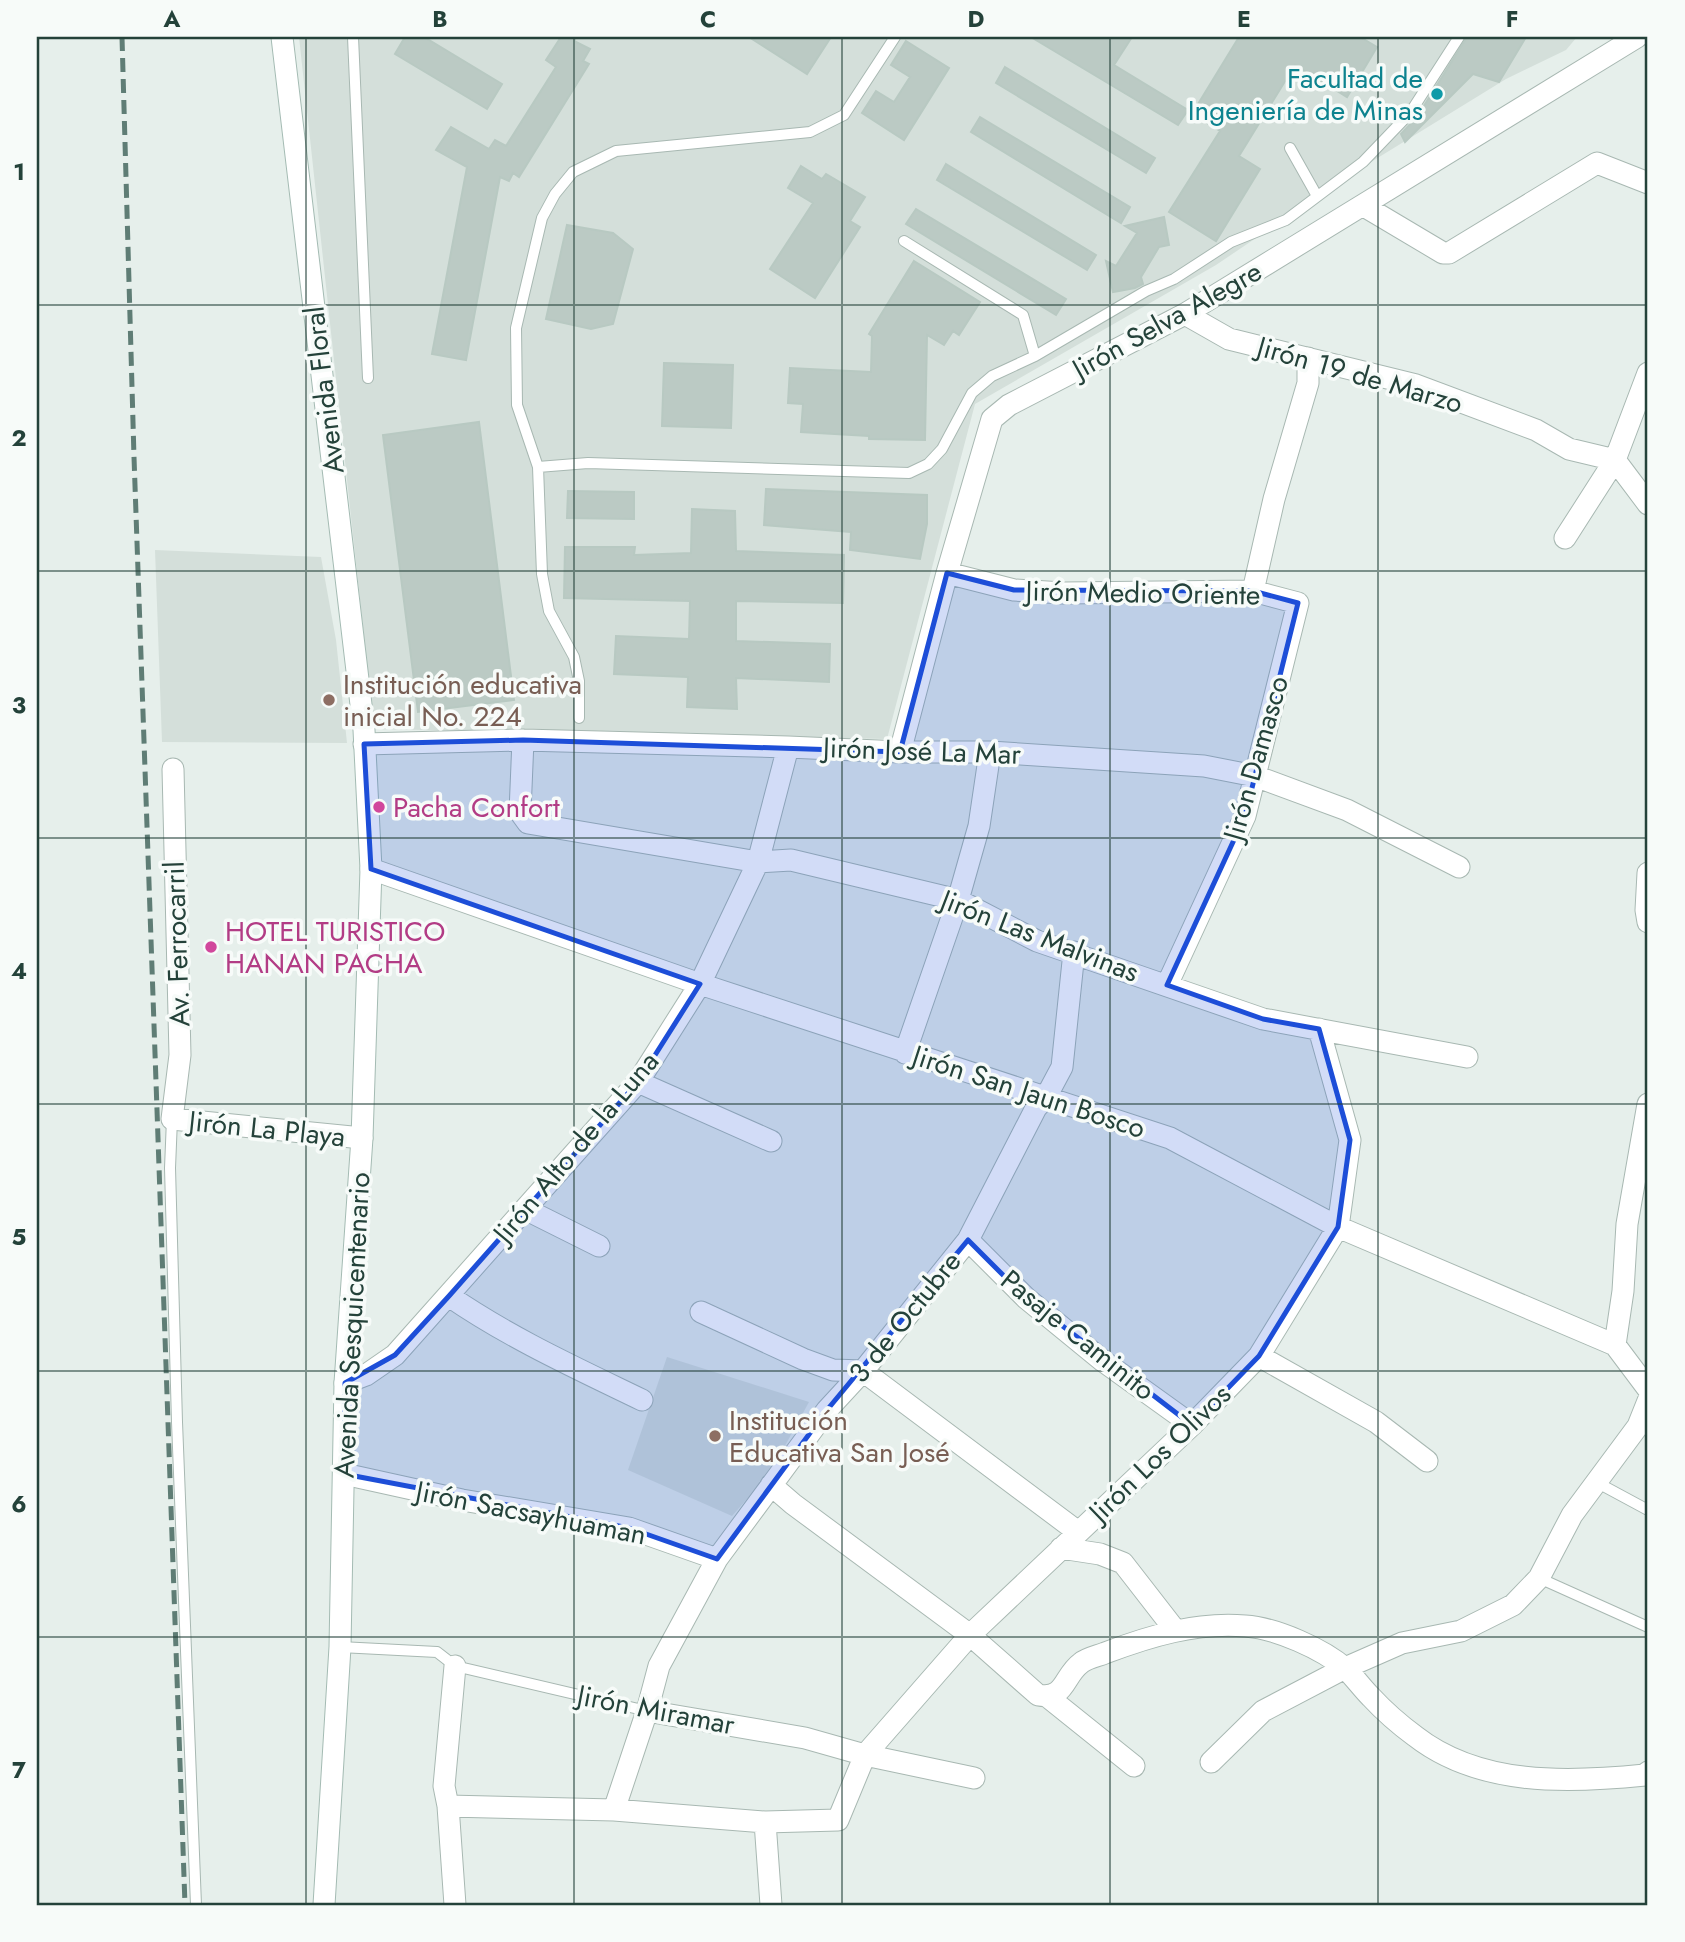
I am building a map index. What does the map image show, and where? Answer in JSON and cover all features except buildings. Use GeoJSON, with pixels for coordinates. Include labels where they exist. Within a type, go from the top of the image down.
{"type":"FeatureCollection","features":[{"type":"Feature","properties":{"kind":"street","name":"Avenida Floral"},"geometry":{"type":"LineString","coordinates":[[282,37],[364,744]]}},
{"type":"Feature","properties":{"kind":"street","name":"Jirón Selva Alegre"},"geometry":{"type":"LineString","coordinates":[[900,752],[947,572],[992,419],[1009,405],[1185,314],[1637,37]]}},
{"type":"Feature","properties":{"kind":"street"},"geometry":{"type":"LineString","coordinates":[[1364,206],[1443,253],[1449,253],[1597,163],[1648,183]]}},
{"type":"Feature","properties":{"kind":"street","name":"Jirón 19 de Marzo"},"geometry":{"type":"LineString","coordinates":[[1185,314],[1229,339],[1416,385],[1536,430],[1569,449],[1615,460]]}},
{"type":"Feature","properties":{"kind":"street"},"geometry":{"type":"LineString","coordinates":[[1253,591],[1274,499],[1308,383],[1308,358]]}},
{"type":"Feature","properties":{"kind":"street"},"geometry":{"type":"LineString","coordinates":[[1565,538],[1615,460],[1648,373]]}},
{"type":"Feature","properties":{"kind":"street"},"geometry":{"type":"LineString","coordinates":[[1615,460],[1648,504]]}},
{"type":"Feature","properties":{"kind":"street","name":"Jirón Medio Oriente"},"geometry":{"type":"LineString","coordinates":[[947,572],[1014,590],[1063,593],[1253,591],[1298,603]]}},
{"type":"Feature","properties":{"kind":"street","name":"Jirón Damasco"},"geometry":{"type":"LineString","coordinates":[[1167,985],[1245,816],[1298,603]]}},
{"type":"Feature","properties":{"kind":"street","name":"Jirón José La Mar"},"geometry":{"type":"LineString","coordinates":[[364,744],[523,740],[900,752],[990,752],[1204,766],[1255,776],[1347,810],[1459,867]]}},
{"type":"Feature","properties":{"kind":"street","name":"Jirón Las Malvinas"},"geometry":{"type":"LineString","coordinates":[[523,740],[520,813],[528,823],[758,862],[791,860],[958,900],[1037,941],[1263,1020],[1467,1057]]}},
{"type":"Feature","properties":{"kind":"street","name":"Avenida Sesquicentenario"},"geometry":{"type":"LineString","coordinates":[[324,1905],[340,1647],[345,1382],[362,1139],[371,869],[364,744]]}},
{"type":"Feature","properties":{"kind":"street","name":"Jirón Alto de la Luna"},"geometry":{"type":"LineString","coordinates":[[345,1382],[366,1375],[395,1355],[638,1082],[700,984],[758,862],[788,747]]}},
{"type":"Feature","properties":{"kind":"street"},"geometry":{"type":"LineString","coordinates":[[905,1053],[958,900],[979,826],[990,752]]}},
{"type":"Feature","properties":{"kind":"street","name":"Av. Ferrocarril"},"geometry":{"type":"LineString","coordinates":[[172,1119],[180,1055],[173,769]]}},
{"type":"Feature","properties":{"kind":"street","name":"Jirón San Jaun Bosco"},"geometry":{"type":"LineString","coordinates":[[371,869],[700,984],[1170,1138],[1338,1227],[1615,1345]]}},
{"type":"Feature","properties":{"kind":"street"},"geometry":{"type":"LineString","coordinates":[[1648,873],[1648,922]]}},
{"type":"Feature","properties":{"kind":"street","name":"3 de Octubre"},"geometry":{"type":"LineString","coordinates":[[614,1811],[659,1665],[717,1559],[827,1410],[863,1371],[968,1240],[1036,1108],[1062,1067],[1074,952]]}},
{"type":"Feature","properties":{"kind":"street","name":"Jirón Los Olivos"},"geometry":{"type":"LineString","coordinates":[[765,1822],[838,1820],[865,1755],[970,1635],[1192,1425],[1259,1356],[1338,1227],[1350,1140],[1319,1029]]}},
{"type":"Feature","properties":{"kind":"street"},"geometry":{"type":"LineString","coordinates":[[638,1082],[771,1142]]}},
{"type":"Feature","properties":{"kind":"street"},"geometry":{"type":"LineString","coordinates":[[1648,1104],[1628,1224],[1623,1291],[1615,1345],[1648,1389]]}},
{"type":"Feature","properties":{"kind":"street","name":"Jirón La Playa"},"geometry":{"type":"LineString","coordinates":[[172,1119],[362,1139]]}},
{"type":"Feature","properties":{"kind":"street"},"geometry":{"type":"LineString","coordinates":[[525,1209],[599,1246]]}},
{"type":"Feature","properties":{"kind":"street","name":"Pasaje Caminito"},"geometry":{"type":"LineString","coordinates":[[968,1240],[1026,1298],[1103,1361],[1192,1425]]}},
{"type":"Feature","properties":{"kind":"street"},"geometry":{"type":"LineString","coordinates":[[449,1296],[484,1320],[544,1353],[642,1400]]}},
{"type":"Feature","properties":{"kind":"street"},"geometry":{"type":"LineString","coordinates":[[701,1312],[833,1370],[863,1371],[1078,1532]]}},
{"type":"Feature","properties":{"kind":"street"},"geometry":{"type":"LineString","coordinates":[[1259,1356],[1376,1422],[1427,1461]]}},
{"type":"Feature","properties":{"kind":"street"},"geometry":{"type":"LineString","coordinates":[[1211,1762],[1263,1711],[1345,1668],[1402,1643],[1461,1631],[1513,1605],[1539,1578],[1572,1516],[1637,1426],[1648,1401]]}},
{"type":"Feature","properties":{"kind":"street","name":"Jirón Sacsayhuaman"},"geometry":{"type":"LineString","coordinates":[[344,1474],[462,1500],[629,1528],[717,1559]]}},
{"type":"Feature","properties":{"kind":"street"},"geometry":{"type":"LineString","coordinates":[[771,1485],[970,1635],[1043,1696],[1134,1766]]}},
{"type":"Feature","properties":{"kind":"street"},"geometry":{"type":"LineString","coordinates":[[1061,1548],[1101,1554],[1123,1563],[1175,1630]]}},
{"type":"Feature","properties":{"kind":"street"},"geometry":{"type":"LineString","coordinates":[[1043,1696],[1057,1693],[1081,1663],[1175,1630],[1246,1626],[1297,1639],[1345,1668],[1372,1699],[1416,1737],[1447,1756],[1486,1772],[1530,1779],[1613,1779],[1644,1775],[1648,1772]]}},
{"type":"Feature","properties":{"kind":"street"},"geometry":{"type":"LineString","coordinates":[[456,1666],[444,1786],[456,1905]]}},
{"type":"Feature","properties":{"kind":"street","name":"Jirón Miramar"},"geometry":{"type":"LineString","coordinates":[[647,1711],[805,1738],[865,1755],[974,1778]]}},
{"type":"Feature","properties":{"kind":"street"},"geometry":{"type":"LineString","coordinates":[[448,1806],[614,1811],[765,1822],[771,1905]]}},
{"type":"Feature","properties":{"kind":"lane"},"geometry":{"type":"LineString","coordinates":[[353,37],[368,378]]}},
{"type":"Feature","properties":{"kind":"lane"},"geometry":{"type":"LineString","coordinates":[[579,718],[579,681],[574,657],[549,611],[542,574],[538,467],[517,405],[516,327],[542,218],[555,194],[573,173],[616,151],[810,132],[844,115],[895,37]]}},
{"type":"Feature","properties":{"kind":"lane"},"geometry":{"type":"LineString","coordinates":[[538,467],[588,463],[909,473],[928,464],[942,449],[972,393],[992,376],[1035,356],[1146,291],[1174,279],[1231,242],[1286,220],[1363,162],[1410,113],[1459,37]]}},
{"type":"Feature","properties":{"kind":"lane"},"geometry":{"type":"LineString","coordinates":[[1290,148],[1317,196]]}},
{"type":"Feature","properties":{"kind":"lane"},"geometry":{"type":"LineString","coordinates":[[904,241],[1023,315],[1035,356]]}},
{"type":"Feature","properties":{"kind":"lane"},"geometry":{"type":"LineString","coordinates":[[172,1119],[170,1168],[177,1422],[196,1905]]}},
{"type":"Feature","properties":{"kind":"lane"},"geometry":{"type":"LineString","coordinates":[[1596,1482],[1648,1510]]}},
{"type":"Feature","properties":{"kind":"lane"},"geometry":{"type":"LineString","coordinates":[[1539,1578],[1648,1627]]}},
{"type":"Feature","properties":{"kind":"lane","name":"Jirón Miramar"},"geometry":{"type":"LineString","coordinates":[[340,1647],[437,1652],[456,1666],[647,1711]]}},
{"type":"Feature","properties":{"kind":"highlighted area"},"geometry":{"type":"Polygon","coordinates":[[[947,573],[1014,590],[1253,591],[1298,603],[1245,816],[1167,985],[1263,1019],[1319,1029],[1350,1140],[1338,1227],[1259,1356],[1192,1425],[1026,1298],[968,1240],[827,1410],[717,1559],[629,1528],[344,1474],[345,1383],[395,1355],[449,1296],[638,1082],[700,984],[371,869],[364,744],[523,740],[900,752],[947,573]]]}},
{"type":"Feature","properties":{"kind":"shaded area"},"geometry":{"type":"Polygon","coordinates":[[[299,37],[1577,37],[1566,50],[1506,79],[1345,178],[1216,265],[975,404],[887,739],[374,729],[299,37]]]}},
{"type":"Feature","properties":{"kind":"shaded area"},"geometry":{"type":"Polygon","coordinates":[[[155,550],[321,557],[336,640],[347,743],[162,742],[155,550]]]}},
{"type":"Feature","properties":{"kind":"shaded area","name":"Institución Educativa San José"},"geometry":{"type":"Polygon","coordinates":[[[667,1357],[809,1402],[770,1473],[732,1516],[628,1470],[667,1357]]]}},
{"type":"Feature","properties":{"kind":"railway"},"geometry":{"type":"LineString","coordinates":[[122,37],[134,457],[185,1905]]}},
{"type":"Feature","properties":{"kind":"place","name":"Facultad de Ingeniería de Minas"},"geometry":{"type":"Point","coordinates":[1437,94]}},
{"type":"Feature","properties":{"kind":"place","name":"Institución educativa inicial No. 224"},"geometry":{"type":"Point","coordinates":[329,700]}},
{"type":"Feature","properties":{"kind":"place","name":"Pacha Confort"},"geometry":{"type":"Point","coordinates":[379,807]}},
{"type":"Feature","properties":{"kind":"place","name":"HOTEL TURISTICO HANAN PACHA"},"geometry":{"type":"Point","coordinates":[211,947]}},
{"type":"Feature","properties":{"kind":"place","name":"Institución Educativa San José"},"geometry":{"type":"Point","coordinates":[715,1436]}}]}
